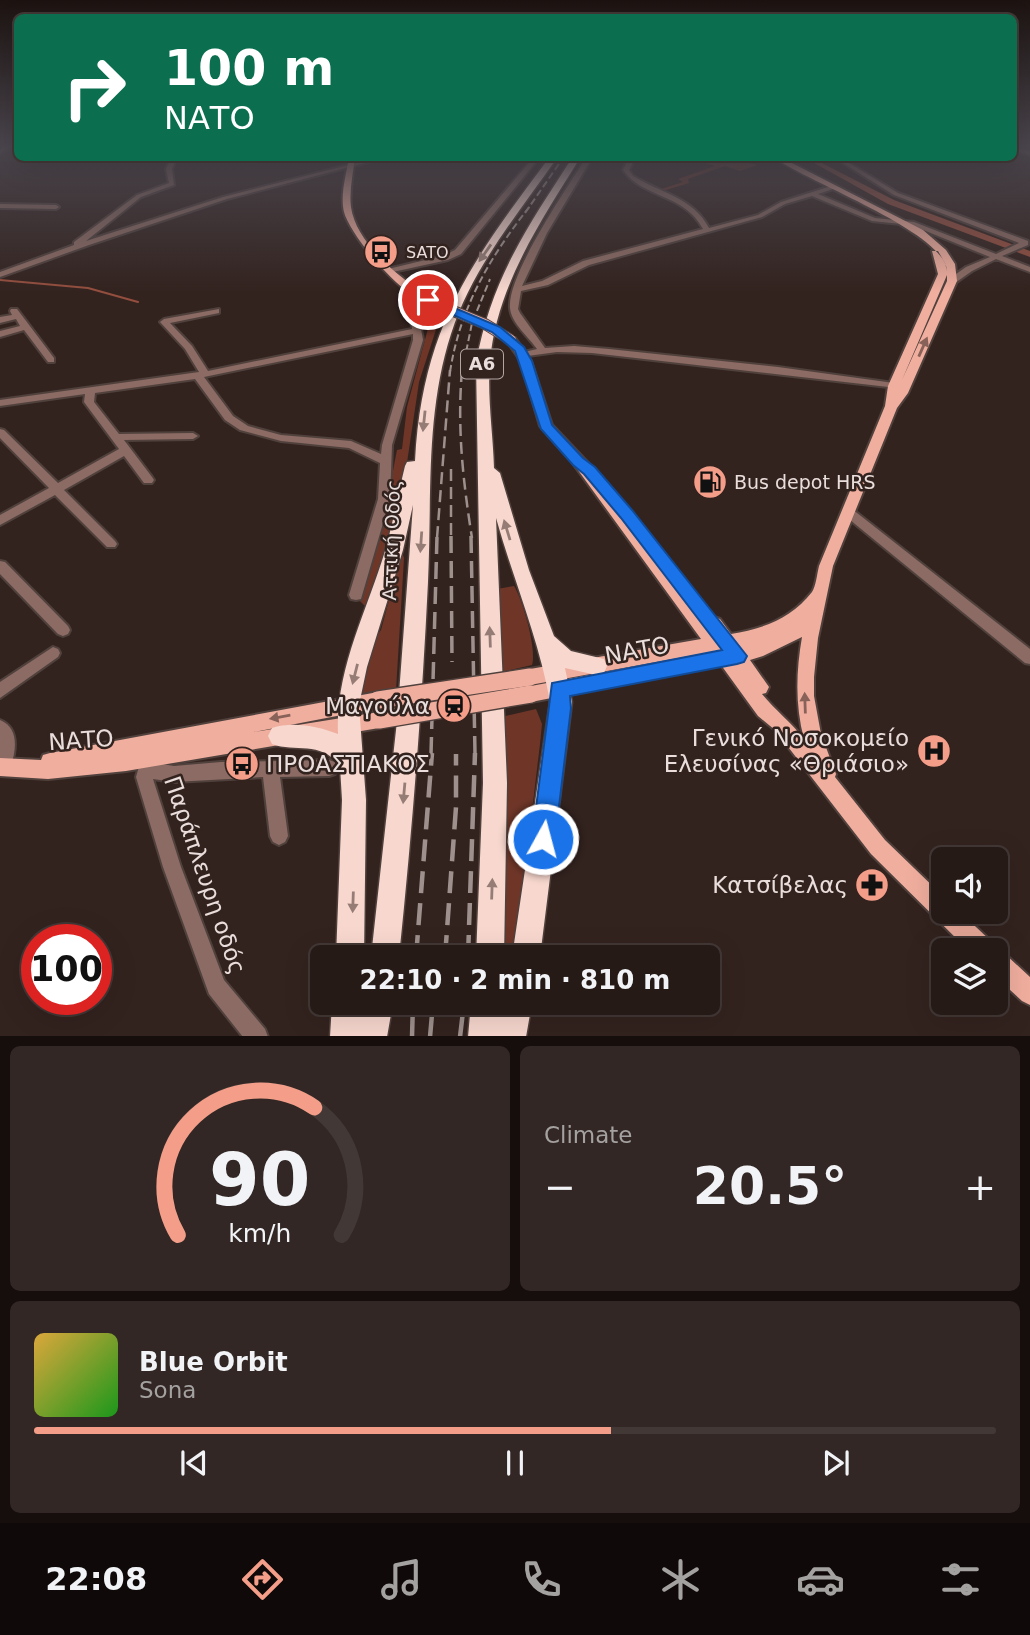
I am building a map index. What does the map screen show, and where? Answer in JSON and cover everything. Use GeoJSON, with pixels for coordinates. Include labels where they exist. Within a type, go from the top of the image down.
{"type":"FeatureCollection","features":[{"type":"Feature","properties":{"kind":"highway","name":"Αττική Οδός"},"geometry":{"type":"LineString","coordinates":[[386,945],[404,795],[413,676],[422,528],[422,449],[428,393],[456,305],[478,261],[526,195]]}},
{"type":"Feature","properties":{"kind":"highway","name":"Α6"},"geometry":{"type":"LineString","coordinates":[[490,945],[495,783],[482,417],[485,339],[509,265],[553,195]]}},
{"type":"Feature","properties":{"kind":"highway"},"geometry":{"type":"LineString","coordinates":[[482,417],[502,514],[545,639],[557,681],[561,708],[528,945]]}},
{"type":"Feature","properties":{"kind":"highway"},"geometry":{"type":"LineString","coordinates":[[340,765],[356,667],[394,550],[414,462],[422,449]]}},
{"type":"Feature","properties":{"kind":"highway"},"geometry":{"type":"LineString","coordinates":[[545,639],[552,649],[565,659],[596,666]]}},
{"type":"Feature","properties":{"kind":"highway"},"geometry":{"type":"LineString","coordinates":[[280,736],[328,739],[338,744],[340,765],[354,800],[355,847],[351,945]]}},
{"type":"Feature","properties":{"kind":"highway"},"geometry":{"type":"LineString","coordinates":[[345,1036],[346,1015]]}},
{"type":"Feature","properties":{"kind":"highway"},"geometry":{"type":"LineString","coordinates":[[372,1036],[376,1015]]}},
{"type":"Feature","properties":{"kind":"highway"},"geometry":{"type":"LineString","coordinates":[[483,1036],[485,1015]]}},
{"type":"Feature","properties":{"kind":"highway"},"geometry":{"type":"LineString","coordinates":[[511,1036],[515,1015]]}},
{"type":"Feature","properties":{"kind":"main road"},"geometry":{"type":"LineString","coordinates":[[347,195],[351,223],[391,271],[417,294],[485,324],[511,340],[521,352],[546,426],[578,462],[701,624],[727,651]]}},
{"type":"Feature","properties":{"kind":"main road","name":"ΝΑΤΟ"},"geometry":{"type":"LineString","coordinates":[[842,195],[929,238],[942,250],[951,264],[952,281],[902,393],[891,407]]}},
{"type":"Feature","properties":{"kind":"main road","name":"ΝΑΤΟ"},"geometry":{"type":"LineString","coordinates":[[557,681],[596,666],[689,650],[757,651],[789,638],[808,625],[816,611],[821,586],[848,512],[891,407],[894,386],[943,274],[941,263],[927,244],[896,222],[847,195]]}},
{"type":"Feature","properties":{"kind":"main road"},"geometry":{"type":"LineString","coordinates":[[578,462],[589,470],[632,521],[727,651],[764,710],[781,724],[878,847],[931,900]]}},
{"type":"Feature","properties":{"kind":"main road","name":"ΝΑΤΟ"},"geometry":{"type":"LineString","coordinates":[[34,767],[48,770],[148,764],[280,736],[348,715],[379,700],[531,685],[727,651],[781,628],[806,609],[821,586]]}},
{"type":"Feature","properties":{"kind":"main road"},"geometry":{"type":"LineString","coordinates":[[816,611],[806,653],[806,719],[833,791]]}},
{"type":"Feature","properties":{"kind":"main road"},"geometry":{"type":"LineString","coordinates":[[689,650],[703,638],[701,624]]}},
{"type":"Feature","properties":{"kind":"main road","name":"ΝΑΤΟ"},"geometry":{"type":"LineString","coordinates":[[34,767],[56,760],[348,715],[379,720],[531,685]]}},
{"type":"Feature","properties":{"kind":"main road"},"geometry":{"type":"LineString","coordinates":[[1,767],[34,767]]}},
{"type":"Feature","properties":{"kind":"main road"},"geometry":{"type":"LineString","coordinates":[[956,924],[971,938]]}},
{"type":"Feature","properties":{"kind":"main road"},"geometry":{"type":"LineString","coordinates":[[1008,972],[1030,993]]}},
{"type":"Feature","properties":{"kind":"street"},"geometry":{"type":"LineString","coordinates":[[74,247],[141,195]]}},
{"type":"Feature","properties":{"kind":"street"},"geometry":{"type":"LineString","coordinates":[[0,275],[74,247],[234,195]]}},
{"type":"Feature","properties":{"kind":"street"},"geometry":{"type":"LineString","coordinates":[[391,271],[437,261],[457,252],[505,195]]}},
{"type":"Feature","properties":{"kind":"street"},"geometry":{"type":"LineString","coordinates":[[540,347],[514,309],[527,264],[567,195]]}},
{"type":"Feature","properties":{"kind":"street"},"geometry":{"type":"LineString","coordinates":[[670,195],[701,217],[707,230]]}},
{"type":"Feature","properties":{"kind":"street"},"geometry":{"type":"LineString","coordinates":[[518,289],[545,283],[586,263],[766,214],[783,202],[807,195]]}},
{"type":"Feature","properties":{"kind":"street"},"geometry":{"type":"LineString","coordinates":[[815,195],[874,220],[918,225],[1030,270]]}},
{"type":"Feature","properties":{"kind":"street"},"geometry":{"type":"LineString","coordinates":[[832,195],[836,204]]}},
{"type":"Feature","properties":{"kind":"street"},"geometry":{"type":"LineString","coordinates":[[901,195],[1021,240],[1025,245],[969,269],[952,281]]}},
{"type":"Feature","properties":{"kind":"street"},"geometry":{"type":"LineString","coordinates":[[0,206],[56,207]]}},
{"type":"Feature","properties":{"kind":"street"},"geometry":{"type":"LineString","coordinates":[[356,595],[384,499],[384,460],[418,340],[415,318],[405,304],[417,294]]}},
{"type":"Feature","properties":{"kind":"street"},"geometry":{"type":"LineString","coordinates":[[216,311],[164,322],[189,348],[201,375],[229,418],[244,428],[281,438],[351,445],[384,460]]}},
{"type":"Feature","properties":{"kind":"street"},"geometry":{"type":"LineString","coordinates":[[0,320],[16,314],[51,360]]}},
{"type":"Feature","properties":{"kind":"street"},"geometry":{"type":"LineString","coordinates":[[0,334],[25,327]]}},
{"type":"Feature","properties":{"kind":"street"},"geometry":{"type":"LineString","coordinates":[[0,403],[201,375],[416,331]]}},
{"type":"Feature","properties":{"kind":"street"},"geometry":{"type":"LineString","coordinates":[[521,352],[540,347],[631,354],[804,372],[894,386]]}},
{"type":"Feature","properties":{"kind":"street"},"geometry":{"type":"LineString","coordinates":[[90,389],[89,402],[148,480]]}},
{"type":"Feature","properties":{"kind":"street"},"geometry":{"type":"LineString","coordinates":[[0,432],[111,544]]}},
{"type":"Feature","properties":{"kind":"street"},"geometry":{"type":"LineString","coordinates":[[116,437],[193,436]]}},
{"type":"Feature","properties":{"kind":"street"},"geometry":{"type":"LineString","coordinates":[[0,520],[126,450]]}},
{"type":"Feature","properties":{"kind":"street"},"geometry":{"type":"LineString","coordinates":[[848,512],[1030,658]]}},
{"type":"Feature","properties":{"kind":"street"},"geometry":{"type":"LineString","coordinates":[[0,566],[63,630]]}},
{"type":"Feature","properties":{"kind":"street"},"geometry":{"type":"LineString","coordinates":[[0,691],[53,653]]}},
{"type":"Feature","properties":{"kind":"street"},"geometry":{"type":"LineString","coordinates":[[0,728],[8,743],[1,767]]}},
{"type":"Feature","properties":{"kind":"street"},"geometry":{"type":"LineString","coordinates":[[148,764],[174,774],[340,765]]}},
{"type":"Feature","properties":{"kind":"street","name":"Παράπλευρη οδός"},"geometry":{"type":"LineString","coordinates":[[148,764],[144,777],[156,819],[216,986],[256,1036]]}},
{"type":"Feature","properties":{"kind":"street"},"geometry":{"type":"LineString","coordinates":[[270,769],[279,836]]}},
{"type":"Feature","properties":{"kind":"shaded area"},"geometry":{"type":"Polygon","coordinates":[[[435,307],[442,311],[419,382],[405,476],[394,526],[367,608],[360,601],[360,594],[385,512],[397,450],[402,449],[407,407],[430,321],[426,314],[435,307]]]}},
{"type":"Feature","properties":{"kind":"shaded area"},"geometry":{"type":"Polygon","coordinates":[[[402,552],[404,558],[396,690],[361,695],[373,641],[381,630],[402,552]]]}},
{"type":"Feature","properties":{"kind":"shaded area"},"geometry":{"type":"Polygon","coordinates":[[[514,586],[528,624],[532,665],[501,672],[497,589],[514,586]]]}},
{"type":"Feature","properties":{"kind":"shaded area"},"geometry":{"type":"Polygon","coordinates":[[[536,709],[542,724],[516,945],[500,945],[501,717],[536,709]]]}},
{"type":"Feature","properties":{"kind":"waterway"},"geometry":{"type":"LineString","coordinates":[[878,195],[1030,254]]}},
{"type":"Feature","properties":{"kind":"waterway"},"geometry":{"type":"LineString","coordinates":[[0,280],[88,288],[138,302]]}},
{"type":"Feature","properties":{"kind":"railway"},"geometry":{"type":"LineString","coordinates":[[527,210],[537,195]]}},
{"type":"Feature","properties":{"kind":"railway"},"geometry":{"type":"LineString","coordinates":[[527,210],[530,206]]}},
{"type":"Feature","properties":{"kind":"railway"},"geometry":{"type":"LineString","coordinates":[[450,372],[469,304],[502,244],[527,210]]}},
{"type":"Feature","properties":{"kind":"railway"},"geometry":{"type":"LineString","coordinates":[[525,213],[527,210]]}},
{"type":"Feature","properties":{"kind":"railway"},"geometry":{"type":"LineString","coordinates":[[462,372],[472,323],[490,279]]}},
{"type":"Feature","properties":{"kind":"railway"},"geometry":{"type":"LineString","coordinates":[[437,538],[450,370]]}},
{"type":"Feature","properties":{"kind":"railway"},"geometry":{"type":"LineString","coordinates":[[462,370],[462,454],[472,538]]}},
{"type":"Feature","properties":{"kind":"railway"},"geometry":{"type":"LineString","coordinates":[[451,469],[451,536]]}},
{"type":"Feature","properties":{"kind":"railway"},"geometry":{"type":"LineString","coordinates":[[431,754],[437,536]]}},
{"type":"Feature","properties":{"kind":"railway"},"geometry":{"type":"LineString","coordinates":[[451,536],[452,662]]}},
{"type":"Feature","properties":{"kind":"railway"},"geometry":{"type":"LineString","coordinates":[[471,536],[475,753]]}},
{"type":"Feature","properties":{"kind":"railway"},"geometry":{"type":"LineString","coordinates":[[417,945],[432,753]]}},
{"type":"Feature","properties":{"kind":"railway"},"geometry":{"type":"LineString","coordinates":[[468,945],[475,753]]}},
{"type":"Feature","properties":{"kind":"railway"},"geometry":{"type":"LineString","coordinates":[[446,945],[456,807],[456,754]]}},
{"type":"Feature","properties":{"kind":"railway"},"geometry":{"type":"LineString","coordinates":[[412,1036],[413,1015]]}},
{"type":"Feature","properties":{"kind":"railway"},"geometry":{"type":"LineString","coordinates":[[430,1036],[432,1015]]}},
{"type":"Feature","properties":{"kind":"railway"},"geometry":{"type":"LineString","coordinates":[[460,1036],[463,1015]]}},
{"type":"Feature","properties":{"kind":"place","name":"SATO"},"geometry":{"type":"Point","coordinates":[381,252]}},
{"type":"Feature","properties":{"kind":"place","name":"Bus depot HRS"},"geometry":{"type":"Point","coordinates":[710,482]}},
{"type":"Feature","properties":{"kind":"place","name":"Μαγούλα"},"geometry":{"type":"Point","coordinates":[454,706]}},
{"type":"Feature","properties":{"kind":"place","name":"Γενικό Νοσοκομείο Ελευσίνας «Θριάσιο»"},"geometry":{"type":"Point","coordinates":[934,751]}},
{"type":"Feature","properties":{"kind":"place","name":"ΠΡΟΑΣΤΙΑΚΟΣ"},"geometry":{"type":"Point","coordinates":[242,764]}},
{"type":"Feature","properties":{"kind":"place","name":"Κατσίβελας"},"geometry":{"type":"Point","coordinates":[872,885]}},
{"type":"Feature","properties":{"kind":"route"},"geometry":{"type":"LineString","coordinates":[[428,300],[496,329],[520,349],[532,378],[537,402],[552,435],[589,470],[626,514],[737,656],[559,689],[561,708],[543,839]]}}]}
